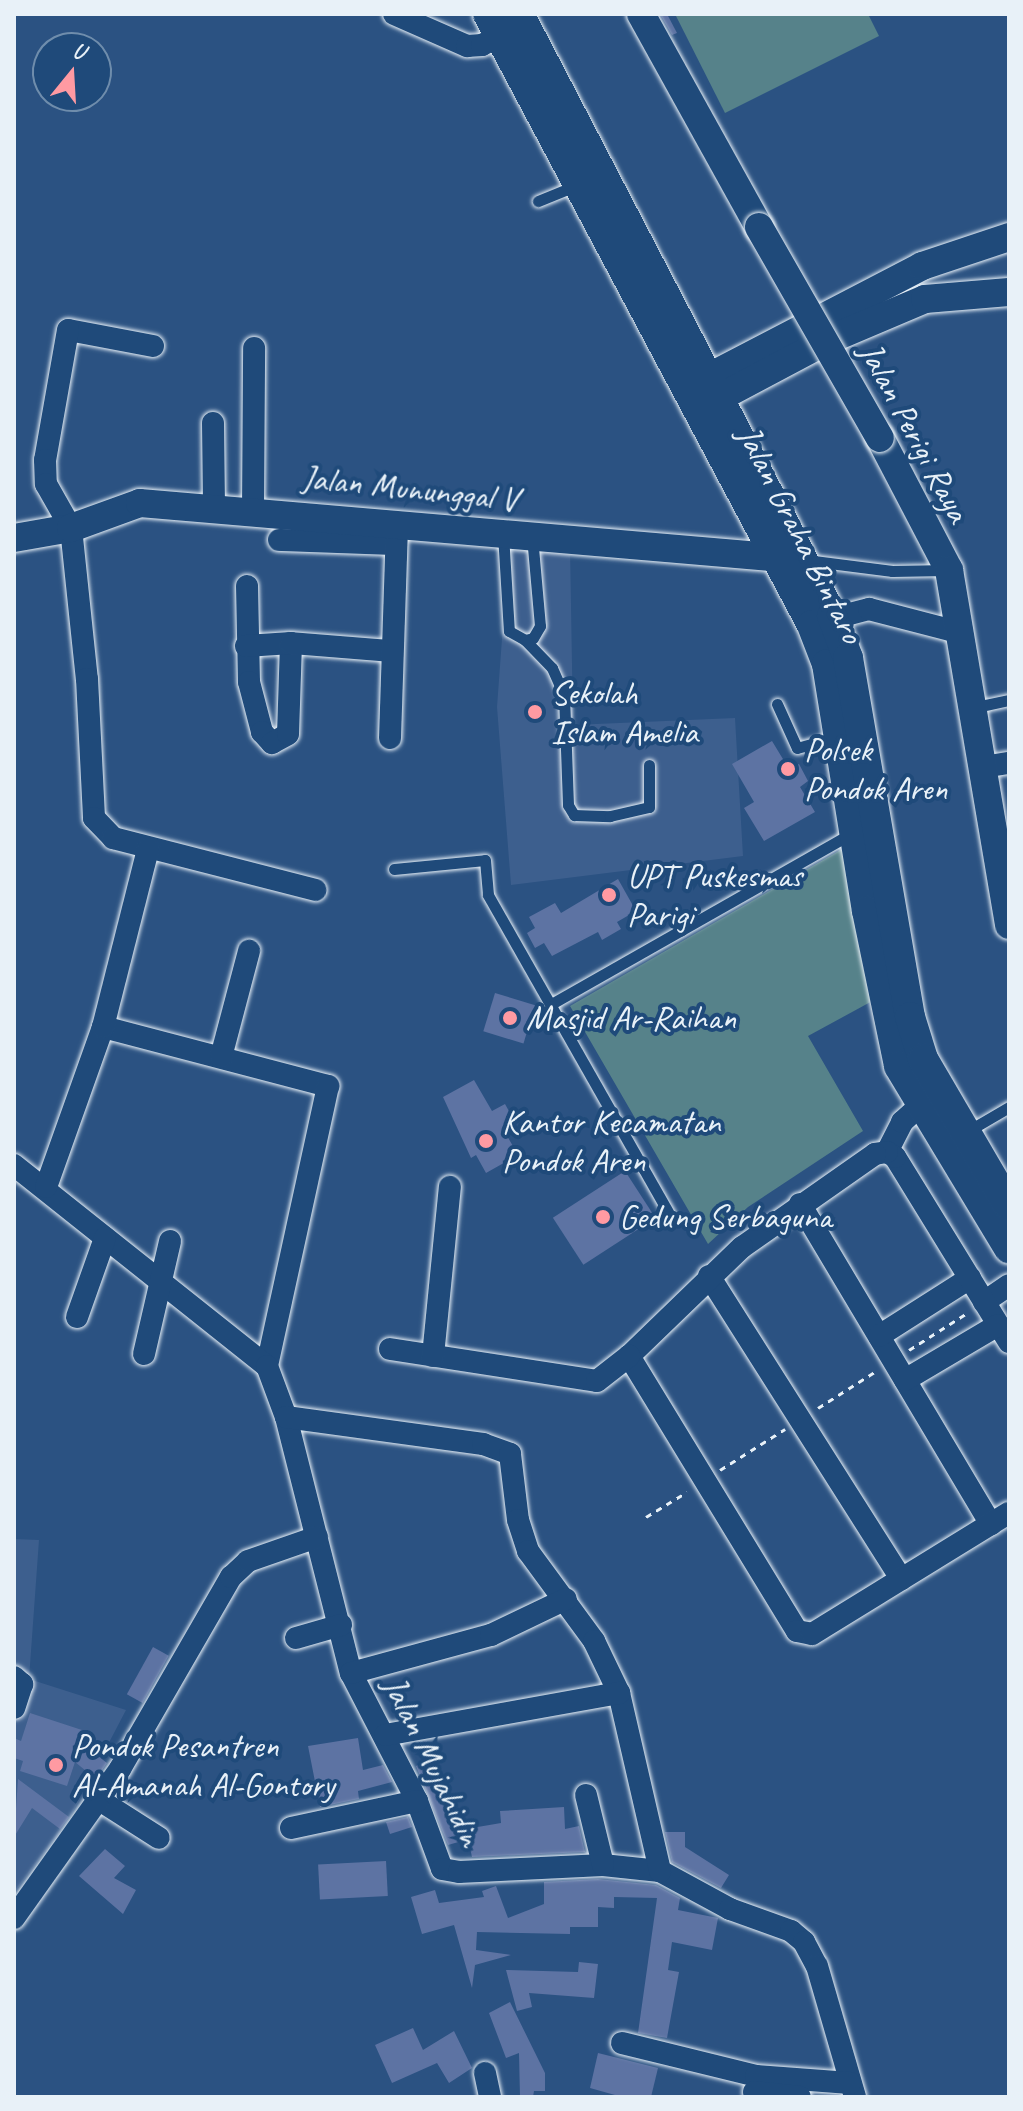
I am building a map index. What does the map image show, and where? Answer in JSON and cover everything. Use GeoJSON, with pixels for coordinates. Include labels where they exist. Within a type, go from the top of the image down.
{"type":"FeatureCollection","features":[{"type":"Feature","properties":{"kind":"main road","name":"Jalan Graha Bintaro"},"geometry":{"type":"LineString","coordinates":[[502,21],[579,184],[702,394]]}},
{"type":"Feature","properties":{"kind":"main road","name":"Jalan Graha Bintaro"},"geometry":{"type":"LineString","coordinates":[[502,21],[792,559],[822,621],[848,658],[887,1020],[899,1066],[920,1106],[1009,1248]]}},
{"type":"Feature","properties":{"kind":"main road","name":"Jalan Graha Bintaro"},"geometry":{"type":"LineString","coordinates":[[822,621],[841,736],[868,830],[910,1017],[923,1059],[964,1134],[1009,1206]]}},
{"type":"Feature","properties":{"kind":"street"},"geometry":{"type":"LineString","coordinates":[[394,14],[467,46],[502,21]]}},
{"type":"Feature","properties":{"kind":"street","name":"Jalan Perigi Raya"},"geometry":{"type":"LineString","coordinates":[[641,14],[880,438],[949,570],[976,707],[996,765],[1007,912]]}},
{"type":"Feature","properties":{"kind":"street"},"geometry":{"type":"LineString","coordinates":[[702,394],[922,266],[1009,237]]}},
{"type":"Feature","properties":{"kind":"street"},"geometry":{"type":"LineString","coordinates":[[702,394],[925,299],[1009,292]]}},
{"type":"Feature","properties":{"kind":"street"},"geometry":{"type":"LineString","coordinates":[[153,346],[71,329],[65,335],[44,472],[71,528],[87,679],[94,818],[113,838],[315,890]]}},
{"type":"Feature","properties":{"kind":"street"},"geometry":{"type":"LineString","coordinates":[[253,509],[254,348]]}},
{"type":"Feature","properties":{"kind":"street"},"geometry":{"type":"LineString","coordinates":[[213,423],[214,507]]}},
{"type":"Feature","properties":{"kind":"street","name":"Jalan Mununggal V"},"geometry":{"type":"LineString","coordinates":[[14,538],[71,528],[129,504],[253,509],[396,534],[503,534],[792,559]]}},
{"type":"Feature","properties":{"kind":"street"},"geometry":{"type":"LineString","coordinates":[[279,540],[396,534],[390,738]]}},
{"type":"Feature","properties":{"kind":"street"},"geometry":{"type":"LineString","coordinates":[[247,586],[246,646],[262,732],[272,743],[288,734],[291,643]]}},
{"type":"Feature","properties":{"kind":"street"},"geometry":{"type":"LineString","coordinates":[[822,621],[869,609],[961,633]]}},
{"type":"Feature","properties":{"kind":"street"},"geometry":{"type":"LineString","coordinates":[[246,646],[291,643],[391,651]]}},
{"type":"Feature","properties":{"kind":"street"},"geometry":{"type":"LineString","coordinates":[[46,1187],[103,1027],[148,849]]}},
{"type":"Feature","properties":{"kind":"street"},"geometry":{"type":"LineString","coordinates":[[221,1057],[249,951]]}},
{"type":"Feature","properties":{"kind":"street"},"geometry":{"type":"LineString","coordinates":[[103,1027],[328,1086],[267,1366]]}},
{"type":"Feature","properties":{"kind":"street"},"geometry":{"type":"LineString","coordinates":[[887,1152],[902,1122],[920,1106]]}},
{"type":"Feature","properties":{"kind":"street"},"geometry":{"type":"LineString","coordinates":[[390,1349],[597,1381],[629,1356],[709,1276],[800,1204],[875,1154],[887,1152],[895,1157],[1003,1333],[905,1380]]}},
{"type":"Feature","properties":{"kind":"street","name":"Jalan Mujahidin"},"geometry":{"type":"LineString","coordinates":[[14,1165],[46,1187],[159,1283],[251,1348],[267,1366],[286,1417],[351,1673],[417,1801],[446,1871],[603,1865],[660,1871],[804,1942],[817,1966],[852,2090]]}},
{"type":"Feature","properties":{"kind":"street"},"geometry":{"type":"LineString","coordinates":[[433,1356],[450,1187]]}},
{"type":"Feature","properties":{"kind":"street"},"geometry":{"type":"LineString","coordinates":[[629,1356],[797,1631],[812,1634],[1000,1519],[905,1380],[800,1204]]}},
{"type":"Feature","properties":{"kind":"street"},"geometry":{"type":"LineString","coordinates":[[77,1317],[105,1238]]}},
{"type":"Feature","properties":{"kind":"street"},"geometry":{"type":"LineString","coordinates":[[144,1354],[170,1241]]}},
{"type":"Feature","properties":{"kind":"street"},"geometry":{"type":"LineString","coordinates":[[709,1276],[901,1579]]}},
{"type":"Feature","properties":{"kind":"street"},"geometry":{"type":"LineString","coordinates":[[879,1336],[970,1278]]}},
{"type":"Feature","properties":{"kind":"street"},"geometry":{"type":"LineString","coordinates":[[984,1302],[1009,1285]]}},
{"type":"Feature","properties":{"kind":"street"},"geometry":{"type":"LineString","coordinates":[[286,1417],[505,1450],[512,1458],[522,1536],[566,1599],[619,1693],[660,1871]]}},
{"type":"Feature","properties":{"kind":"street"},"geometry":{"type":"LineString","coordinates":[[14,1918],[98,1799],[231,1577],[248,1561],[317,1537]]}},
{"type":"Feature","properties":{"kind":"street"},"geometry":{"type":"LineString","coordinates":[[351,1673],[491,1635],[566,1599]]}},
{"type":"Feature","properties":{"kind":"street"},"geometry":{"type":"LineString","coordinates":[[296,1638],[341,1625]]}},
{"type":"Feature","properties":{"kind":"street"},"geometry":{"type":"LineString","coordinates":[[14,1677],[22,1684],[14,1708]]}},
{"type":"Feature","properties":{"kind":"street"},"geometry":{"type":"LineString","coordinates":[[385,1735],[619,1693]]}},
{"type":"Feature","properties":{"kind":"street"},"geometry":{"type":"LineString","coordinates":[[586,1795],[603,1865]]}},
{"type":"Feature","properties":{"kind":"street"},"geometry":{"type":"LineString","coordinates":[[98,1799],[159,1838]]}},
{"type":"Feature","properties":{"kind":"street"},"geometry":{"type":"LineString","coordinates":[[291,1828],[417,1801]]}},
{"type":"Feature","properties":{"kind":"street"},"geometry":{"type":"LineString","coordinates":[[622,2043],[754,2088],[800,2097]]}},
{"type":"Feature","properties":{"kind":"street"},"geometry":{"type":"LineString","coordinates":[[485,2073],[490,2097]]}},
{"type":"Feature","properties":{"kind":"street"},"geometry":{"type":"LineString","coordinates":[[754,2088],[852,2090]]}},
{"type":"Feature","properties":{"kind":"lane"},"geometry":{"type":"LineString","coordinates":[[538,201],[579,184]]}},
{"type":"Feature","properties":{"kind":"lane"},"geometry":{"type":"LineString","coordinates":[[503,534],[509,631],[525,640],[552,668],[564,695],[568,805],[574,815],[642,812],[652,796],[649,765]]}},
{"type":"Feature","properties":{"kind":"lane"},"geometry":{"type":"LineString","coordinates":[[525,640],[533,638],[540,626],[532,536]]}},
{"type":"Feature","properties":{"kind":"lane"},"geometry":{"type":"LineString","coordinates":[[792,559],[892,571],[949,570]]}},
{"type":"Feature","properties":{"kind":"lane"},"geometry":{"type":"LineString","coordinates":[[976,707],[1009,700]]}},
{"type":"Feature","properties":{"kind":"lane"},"geometry":{"type":"LineString","coordinates":[[777,704],[797,748],[841,736]]}},
{"type":"Feature","properties":{"kind":"lane"},"geometry":{"type":"LineString","coordinates":[[553,1003],[868,830]]}},
{"type":"Feature","properties":{"kind":"lane"},"geometry":{"type":"LineString","coordinates":[[394,869],[485,860],[488,895],[553,1003],[670,1215]]}},
{"type":"Feature","properties":{"kind":"lane"},"geometry":{"type":"LineString","coordinates":[[964,1134],[1009,1107]]}},
{"type":"Feature","properties":{"kind":"shaded area","name":"Sekolah Islam Amelia"},"geometry":{"type":"Polygon","coordinates":[[[509,543],[570,545],[573,725],[735,718],[743,856],[511,885],[497,707],[509,543]]]}},
{"type":"Feature","properties":{"kind":"shaded area","name":"Pondok Pesantren Al-Amanah Al-Gontory"},"geometry":{"type":"Polygon","coordinates":[[[14,1539],[39,1540],[29,1679],[126,1710],[68,1821],[14,1893],[14,1539]]]}},
{"type":"Feature","properties":{"kind":"green space"},"geometry":{"type":"Polygon","coordinates":[[[675,14],[868,14],[879,36],[725,113],[675,14]]]}},
{"type":"Feature","properties":{"kind":"green space"},"geometry":{"type":"Polygon","coordinates":[[[849,845],[876,999],[808,1036],[863,1131],[748,1207],[708,1244],[570,1006],[849,845]]]}},
{"type":"Feature","properties":{"kind":"building"},"geometry":{"type":"Polygon","coordinates":[[[660,14],[667,14],[677,33],[672,35],[660,14]]]}},
{"type":"Feature","properties":{"kind":"building"},"geometry":{"type":"Polygon","coordinates":[[[772,741],[789,769],[799,764],[808,781],[800,787],[815,812],[764,841],[744,808],[754,802],[732,764],[772,741]]]}},
{"type":"Feature","properties":{"kind":"building","name":"UPT Puskesmas Parigi"},"geometry":{"type":"Polygon","coordinates":[[[618,879],[636,911],[617,922],[621,929],[602,940],[598,932],[552,956],[544,943],[535,948],[527,933],[535,928],[529,917],[555,903],[561,913],[618,879]]]}},
{"type":"Feature","properties":{"kind":"building","name":"Masjid Ar-Raihan"},"geometry":{"type":"Polygon","coordinates":[[[495,993],[535,1005],[523,1044],[483,1031],[495,993]]]}},
{"type":"Feature","properties":{"kind":"building","name":"Kantor Kecamatan Pondok Aren"},"geometry":{"type":"Polygon","coordinates":[[[474,1080],[492,1111],[505,1104],[514,1120],[502,1127],[518,1155],[486,1173],[476,1155],[471,1158],[443,1097],[474,1080]]]}},
{"type":"Feature","properties":{"kind":"building","name":"Gedung Serbaguna"},"geometry":{"type":"Polygon","coordinates":[[[625,1171],[655,1218],[583,1265],[553,1218],[625,1171]]]}},
{"type":"Feature","properties":{"kind":"building"},"geometry":{"type":"Polygon","coordinates":[[[153,1647],[169,1656],[143,1703],[127,1694],[153,1647]]]}},
{"type":"Feature","properties":{"kind":"building"},"geometry":{"type":"Polygon","coordinates":[[[30,1713],[85,1731],[81,1743],[107,1763],[96,1779],[75,1762],[67,1786],[20,1771],[23,1761],[14,1758],[14,1738],[21,1741],[30,1713]]]}},
{"type":"Feature","properties":{"kind":"building"},"geometry":{"type":"Polygon","coordinates":[[[358,1738],[363,1770],[383,1765],[392,1782],[358,1791],[359,1799],[320,1807],[308,1746],[358,1738]]]}},
{"type":"Feature","properties":{"kind":"building"},"geometry":{"type":"Polygon","coordinates":[[[433,1758],[451,1801],[462,1841],[448,1845],[416,1766],[433,1758]]]}},
{"type":"Feature","properties":{"kind":"building"},"geometry":{"type":"Polygon","coordinates":[[[18,1779],[69,1817],[60,1829],[32,1808],[14,1837],[18,1779]]]}},
{"type":"Feature","properties":{"kind":"building"},"geometry":{"type":"Polygon","coordinates":[[[564,1807],[565,1829],[579,1826],[585,1852],[472,1857],[466,1829],[501,1823],[500,1811],[564,1807]]]}},
{"type":"Feature","properties":{"kind":"building"},"geometry":{"type":"Polygon","coordinates":[[[408,1817],[412,1827],[390,1834],[386,1822],[408,1817]]]}},
{"type":"Feature","properties":{"kind":"building"},"geometry":{"type":"Polygon","coordinates":[[[665,1832],[685,1832],[685,1847],[729,1875],[721,1888],[672,1862],[665,1832]]]}},
{"type":"Feature","properties":{"kind":"building"},"geometry":{"type":"Polygon","coordinates":[[[105,1849],[125,1866],[114,1878],[136,1890],[123,1914],[79,1876],[105,1849]]]}},
{"type":"Feature","properties":{"kind":"building"},"geometry":{"type":"Polygon","coordinates":[[[386,1861],[388,1896],[320,1900],[318,1865],[386,1861]]]}},
{"type":"Feature","properties":{"kind":"building"},"geometry":{"type":"Polygon","coordinates":[[[598,1879],[656,1885],[680,1898],[678,1910],[718,1918],[712,1950],[672,1942],[668,1970],[679,1972],[667,2038],[638,2033],[657,1898],[614,1897],[614,1908],[598,1907],[598,1927],[570,1927],[570,1934],[477,1932],[476,1950],[511,1955],[475,1965],[472,1988],[454,1925],[422,1934],[411,1897],[435,1890],[439,1903],[484,1897],[482,1891],[496,1886],[508,1918],[544,1904],[544,1882],[598,1879]]]}},
{"type":"Feature","properties":{"kind":"building"},"geometry":{"type":"Polygon","coordinates":[[[579,1962],[598,1964],[594,1998],[529,1993],[532,2007],[517,2011],[506,1970],[578,1972],[579,1962]]]}},
{"type":"Feature","properties":{"kind":"building"},"geometry":{"type":"Polygon","coordinates":[[[510,2002],[545,2073],[545,2091],[534,2091],[533,2097],[520,2097],[519,2053],[506,2058],[489,2013],[510,2002]]]}},
{"type":"Feature","properties":{"kind":"building"},"geometry":{"type":"Polygon","coordinates":[[[413,2028],[423,2050],[454,2031],[472,2068],[449,2083],[437,2063],[392,2083],[375,2045],[413,2028]]]}},
{"type":"Feature","properties":{"kind":"building"},"geometry":{"type":"Polygon","coordinates":[[[598,2053],[658,2068],[651,2097],[622,2097],[590,2088],[598,2053]]]}},
{"type":"Feature","properties":{"kind":"place","name":"Sekolah Islam Amelia"},"geometry":{"type":"Point","coordinates":[535,712]}},
{"type":"Feature","properties":{"kind":"place","name":"Polsek Pondok Aren"},"geometry":{"type":"Point","coordinates":[788,769]}},
{"type":"Feature","properties":{"kind":"place","name":"UPT Puskesmas Parigi"},"geometry":{"type":"Point","coordinates":[609,895]}},
{"type":"Feature","properties":{"kind":"place","name":"Masjid Ar-Raihan"},"geometry":{"type":"Point","coordinates":[510,1018]}},
{"type":"Feature","properties":{"kind":"place","name":"Kantor Kecamatan Pondok Aren"},"geometry":{"type":"Point","coordinates":[486,1141]}},
{"type":"Feature","properties":{"kind":"place","name":"Gedung Serbaguna"},"geometry":{"type":"Point","coordinates":[603,1217]}},
{"type":"Feature","properties":{"kind":"place","name":"Pondok Pesantren Al-Amanah Al-Gontory"},"geometry":{"type":"Point","coordinates":[56,1765]}}]}
